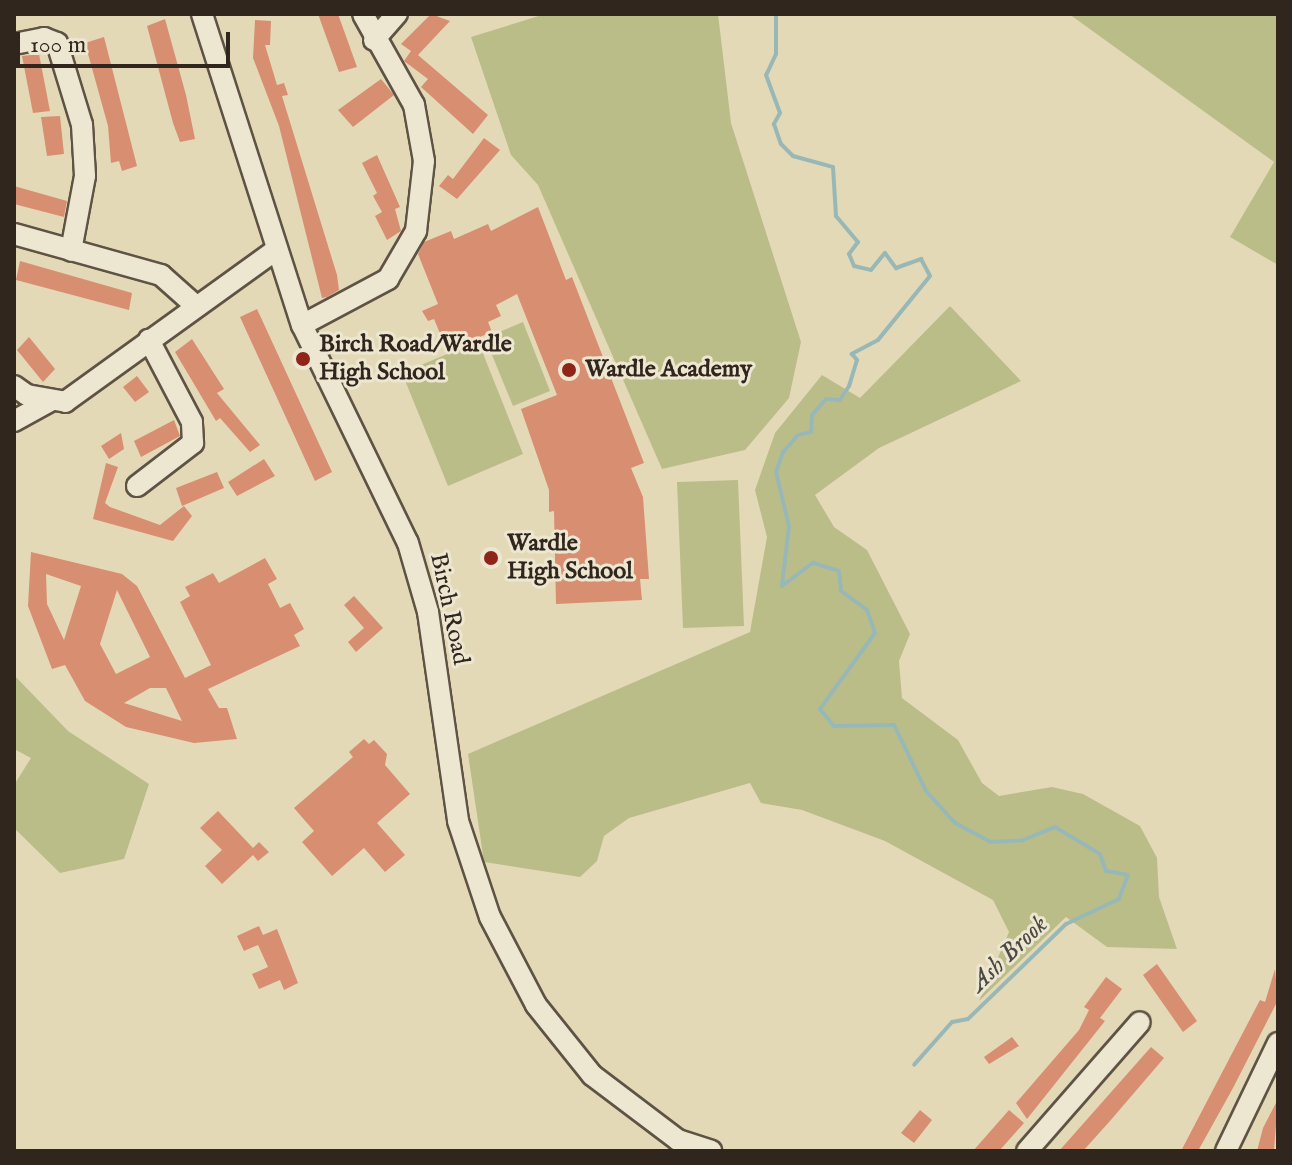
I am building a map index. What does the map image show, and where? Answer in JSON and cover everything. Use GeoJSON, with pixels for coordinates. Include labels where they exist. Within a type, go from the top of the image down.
{"type":"FeatureCollection","features":[{"type":"Feature","properties":{"kind":"street","name":"Birch Road"},"geometry":{"type":"LineString","coordinates":[[202,14],[274,251],[302,325],[408,543],[428,612],[458,821],[490,917],[536,1005],[592,1075],[678,1140],[711,1151]]}},
{"type":"Feature","properties":{"kind":"street"},"geometry":{"type":"LineString","coordinates":[[302,325],[388,279],[416,231],[424,161],[414,105],[374,40],[363,14]]}},
{"type":"Feature","properties":{"kind":"street"},"geometry":{"type":"LineString","coordinates":[[374,40],[397,14]]}},
{"type":"Feature","properties":{"kind":"street"},"geometry":{"type":"LineString","coordinates":[[14,44],[44,38],[57,43],[82,125],[85,176],[71,251]]}},
{"type":"Feature","properties":{"kind":"street"},"geometry":{"type":"LineString","coordinates":[[14,234],[161,275],[196,306]]}},
{"type":"Feature","properties":{"kind":"street"},"geometry":{"type":"LineString","coordinates":[[14,421],[58,401],[274,251]]}},
{"type":"Feature","properties":{"kind":"street"},"geometry":{"type":"LineString","coordinates":[[137,486],[193,443],[192,422],[149,340]]}},
{"type":"Feature","properties":{"kind":"street"},"geometry":{"type":"LineString","coordinates":[[14,386],[58,401]]}},
{"type":"Feature","properties":{"kind":"street"},"geometry":{"type":"LineString","coordinates":[[1027,1151],[1140,1022]]}},
{"type":"Feature","properties":{"kind":"street"},"geometry":{"type":"LineString","coordinates":[[1226,1151],[1278,1043]]}},
{"type":"Feature","properties":{"kind":"green space"},"geometry":{"type":"Polygon","coordinates":[[[545,14],[718,14],[731,123],[801,342],[789,398],[745,450],[662,469],[538,185],[511,155],[471,37],[545,14]]]}},
{"type":"Feature","properties":{"kind":"green space"},"geometry":{"type":"Polygon","coordinates":[[[1069,14],[1278,14],[1278,265],[1230,237],[1274,162],[1069,14]]]}},
{"type":"Feature","properties":{"kind":"green space"},"geometry":{"type":"Polygon","coordinates":[[[950,306],[1021,381],[879,448],[815,495],[834,527],[867,550],[910,634],[899,661],[902,698],[958,740],[982,783],[999,796],[1052,787],[1083,794],[1140,826],[1157,858],[1159,897],[1177,949],[1107,947],[1066,917],[979,1001],[1009,932],[993,900],[885,841],[802,810],[761,803],[750,783],[629,818],[604,836],[597,861],[580,877],[484,862],[468,754],[750,632],[767,537],[755,490],[775,433],[822,375],[860,398],[950,306]]]}},
{"type":"Feature","properties":{"kind":"green space"},"geometry":{"type":"Polygon","coordinates":[[[523,322],[550,391],[513,406],[485,338],[523,322]]]}},
{"type":"Feature","properties":{"kind":"green space"},"geometry":{"type":"Polygon","coordinates":[[[478,341],[523,454],[448,486],[402,373],[478,341]]]}},
{"type":"Feature","properties":{"kind":"green space"},"geometry":{"type":"Polygon","coordinates":[[[738,480],[744,626],[683,628],[677,482],[738,480]]]}},
{"type":"Feature","properties":{"kind":"green space"},"geometry":{"type":"Polygon","coordinates":[[[14,675],[68,731],[149,784],[124,859],[60,873],[14,828],[14,785],[31,758],[14,749],[14,675]]]}},
{"type":"Feature","properties":{"kind":"building"},"geometry":{"type":"Polygon","coordinates":[[[318,14],[338,14],[357,67],[339,72],[318,14]]]}},
{"type":"Feature","properties":{"kind":"building"},"geometry":{"type":"Polygon","coordinates":[[[431,14],[450,21],[418,55],[488,115],[473,134],[421,87],[428,79],[404,61],[411,51],[401,44],[431,14]]]}},
{"type":"Feature","properties":{"kind":"building"},"geometry":{"type":"Polygon","coordinates":[[[165,19],[195,139],[180,142],[147,26],[165,19]]]}},
{"type":"Feature","properties":{"kind":"building"},"geometry":{"type":"Polygon","coordinates":[[[255,20],[271,21],[270,45],[265,45],[277,85],[284,83],[288,95],[282,96],[337,275],[339,290],[327,297],[322,298],[279,126],[253,58],[255,20]]]}},
{"type":"Feature","properties":{"kind":"building"},"geometry":{"type":"Polygon","coordinates":[[[104,37],[137,166],[122,171],[119,161],[111,163],[108,126],[85,43],[104,37]]]}},
{"type":"Feature","properties":{"kind":"building"},"geometry":{"type":"Polygon","coordinates":[[[39,54],[50,111],[33,113],[22,56],[39,54]]]}},
{"type":"Feature","properties":{"kind":"building"},"geometry":{"type":"Polygon","coordinates":[[[381,79],[394,95],[353,127],[338,110],[381,79]]]}},
{"type":"Feature","properties":{"kind":"building"},"geometry":{"type":"Polygon","coordinates":[[[60,116],[64,154],[47,156],[41,117],[60,116]]]}},
{"type":"Feature","properties":{"kind":"building"},"geometry":{"type":"Polygon","coordinates":[[[484,138],[500,150],[457,199],[439,186],[448,175],[453,179],[484,138]]]}},
{"type":"Feature","properties":{"kind":"building"},"geometry":{"type":"Polygon","coordinates":[[[377,155],[400,207],[395,209],[401,231],[387,240],[375,216],[382,212],[373,196],[377,193],[362,163],[377,155]]]}},
{"type":"Feature","properties":{"kind":"building"},"geometry":{"type":"Polygon","coordinates":[[[14,186],[67,201],[64,217],[14,204],[14,186]]]}},
{"type":"Feature","properties":{"kind":"building"},"geometry":{"type":"Polygon","coordinates":[[[538,207],[566,280],[572,277],[644,463],[631,468],[643,497],[649,579],[640,579],[642,600],[556,604],[554,511],[549,512],[549,490],[521,409],[557,395],[517,294],[496,305],[501,316],[488,322],[492,332],[455,347],[452,340],[444,343],[434,319],[428,321],[422,311],[438,304],[418,254],[424,242],[451,231],[454,239],[488,224],[491,231],[538,207]]]}},
{"type":"Feature","properties":{"kind":"building"},"geometry":{"type":"Polygon","coordinates":[[[20,261],[132,293],[129,310],[16,280],[20,261]]]}},
{"type":"Feature","properties":{"kind":"building"},"geometry":{"type":"Polygon","coordinates":[[[257,309],[332,472],[315,481],[240,317],[257,309]]]}},
{"type":"Feature","properties":{"kind":"building"},"geometry":{"type":"Polygon","coordinates":[[[29,337],[55,369],[43,382],[17,350],[29,337]]]}},
{"type":"Feature","properties":{"kind":"building"},"geometry":{"type":"Polygon","coordinates":[[[192,339],[224,389],[217,393],[260,445],[250,452],[220,418],[216,421],[175,352],[192,339]]]}},
{"type":"Feature","properties":{"kind":"building"},"geometry":{"type":"Polygon","coordinates":[[[137,376],[149,392],[135,402],[123,387],[137,376]]]}},
{"type":"Feature","properties":{"kind":"building"},"geometry":{"type":"Polygon","coordinates":[[[174,420],[180,436],[141,457],[134,441],[174,420]]]}},
{"type":"Feature","properties":{"kind":"building"},"geometry":{"type":"Polygon","coordinates":[[[121,433],[124,449],[109,459],[101,446],[121,433]]]}},
{"type":"Feature","properties":{"kind":"building"},"geometry":{"type":"Polygon","coordinates":[[[264,459],[275,476],[237,496],[228,482],[264,459]]]}},
{"type":"Feature","properties":{"kind":"building"},"geometry":{"type":"Polygon","coordinates":[[[106,463],[118,467],[105,503],[110,507],[160,525],[184,506],[192,516],[173,541],[93,519],[106,463]]]}},
{"type":"Feature","properties":{"kind":"building"},"geometry":{"type":"Polygon","coordinates":[[[217,472],[224,488],[182,506],[176,488],[217,472]]]}},
{"type":"Feature","properties":{"kind":"building"},"geometry":{"type":"Polygon","coordinates":[[[31,552],[122,574],[137,586],[185,678],[211,665],[180,602],[190,596],[185,587],[213,573],[219,583],[265,558],[277,579],[268,584],[280,608],[290,603],[304,629],[294,635],[300,646],[208,689],[219,708],[227,708],[237,739],[194,743],[126,727],[85,701],[65,665],[52,669],[28,606],[31,552]],[[46,574],[47,604],[64,640],[81,586],[46,574]],[[117,590],[100,644],[116,674],[150,657],[117,590]],[[150,688],[124,703],[182,721],[166,688],[150,688]]]}},
{"type":"Feature","properties":{"kind":"building"},"geometry":{"type":"Polygon","coordinates":[[[354,596],[383,628],[356,652],[348,642],[364,628],[344,605],[354,596]]]}},
{"type":"Feature","properties":{"kind":"building"},"geometry":{"type":"Polygon","coordinates":[[[364,739],[369,744],[374,740],[387,754],[385,765],[410,794],[377,823],[405,855],[385,872],[364,848],[332,876],[302,842],[314,831],[294,808],[353,757],[349,752],[364,739]]]}},
{"type":"Feature","properties":{"kind":"building"},"geometry":{"type":"Polygon","coordinates":[[[218,811],[253,848],[259,842],[269,852],[258,861],[253,855],[222,884],[205,866],[222,850],[200,828],[218,811]]]}},
{"type":"Feature","properties":{"kind":"building"},"geometry":{"type":"Polygon","coordinates":[[[259,926],[263,935],[277,929],[298,983],[284,990],[280,980],[259,989],[252,974],[268,967],[258,945],[244,951],[237,936],[259,926]]]}},
{"type":"Feature","properties":{"kind":"building"},"geometry":{"type":"Polygon","coordinates":[[[1157,964],[1197,1021],[1183,1032],[1143,975],[1157,964]]]}},
{"type":"Feature","properties":{"kind":"building"},"geometry":{"type":"Polygon","coordinates":[[[1275,969],[1278,1000],[1233,1088],[1198,1151],[1181,1151],[1260,1000],[1265,1002],[1275,969]]]}},
{"type":"Feature","properties":{"kind":"building"},"geometry":{"type":"Polygon","coordinates":[[[1106,977],[1122,989],[1100,1018],[1105,1021],[1027,1119],[1016,1103],[1079,1030],[1089,1010],[1084,1007],[1106,977]]]}},
{"type":"Feature","properties":{"kind":"building"},"geometry":{"type":"Polygon","coordinates":[[[1012,1037],[1019,1046],[989,1064],[984,1057],[1012,1037]]]}},
{"type":"Feature","properties":{"kind":"building"},"geometry":{"type":"Polygon","coordinates":[[[1151,1047],[1164,1058],[1110,1121],[1083,1151],[1059,1151],[1151,1047]]]}},
{"type":"Feature","properties":{"kind":"building"},"geometry":{"type":"Polygon","coordinates":[[[1278,1099],[1274,1151],[1257,1151],[1263,1128],[1278,1099]]]}},
{"type":"Feature","properties":{"kind":"building"},"geometry":{"type":"Polygon","coordinates":[[[920,1110],[932,1120],[914,1143],[901,1133],[920,1110]]]}},
{"type":"Feature","properties":{"kind":"building"},"geometry":{"type":"Polygon","coordinates":[[[1009,1110],[1024,1123],[999,1151],[973,1151],[1009,1110]]]}},
{"type":"Feature","properties":{"kind":"waterway","name":"Ash Brook"},"geometry":{"type":"LineString","coordinates":[[776,14],[776,54],[766,75],[780,113],[774,124],[781,144],[793,156],[833,167],[836,216],[858,242],[849,254],[854,266],[871,270],[885,253],[896,268],[921,259],[930,276],[878,340],[852,354],[857,360],[849,386],[840,400],[826,399],[812,415],[811,432],[798,435],[783,452],[776,472],[789,526],[782,586],[813,563],[839,571],[841,591],[867,610],[875,633],[820,709],[834,726],[894,725],[926,791],[955,823],[990,842],[1023,840],[1055,827],[1100,854],[1106,871],[1128,875],[1119,899],[1066,924],[968,1019],[952,1022],[914,1065]]}},
{"type":"Feature","properties":{"kind":"place","name":"Birch Road/Wardle High School"},"geometry":{"type":"Point","coordinates":[303,359]}},
{"type":"Feature","properties":{"kind":"place","name":"Wardle Academy"},"geometry":{"type":"Point","coordinates":[569,370]}},
{"type":"Feature","properties":{"kind":"place","name":"Wardle High School"},"geometry":{"type":"Point","coordinates":[491,558]}}]}
